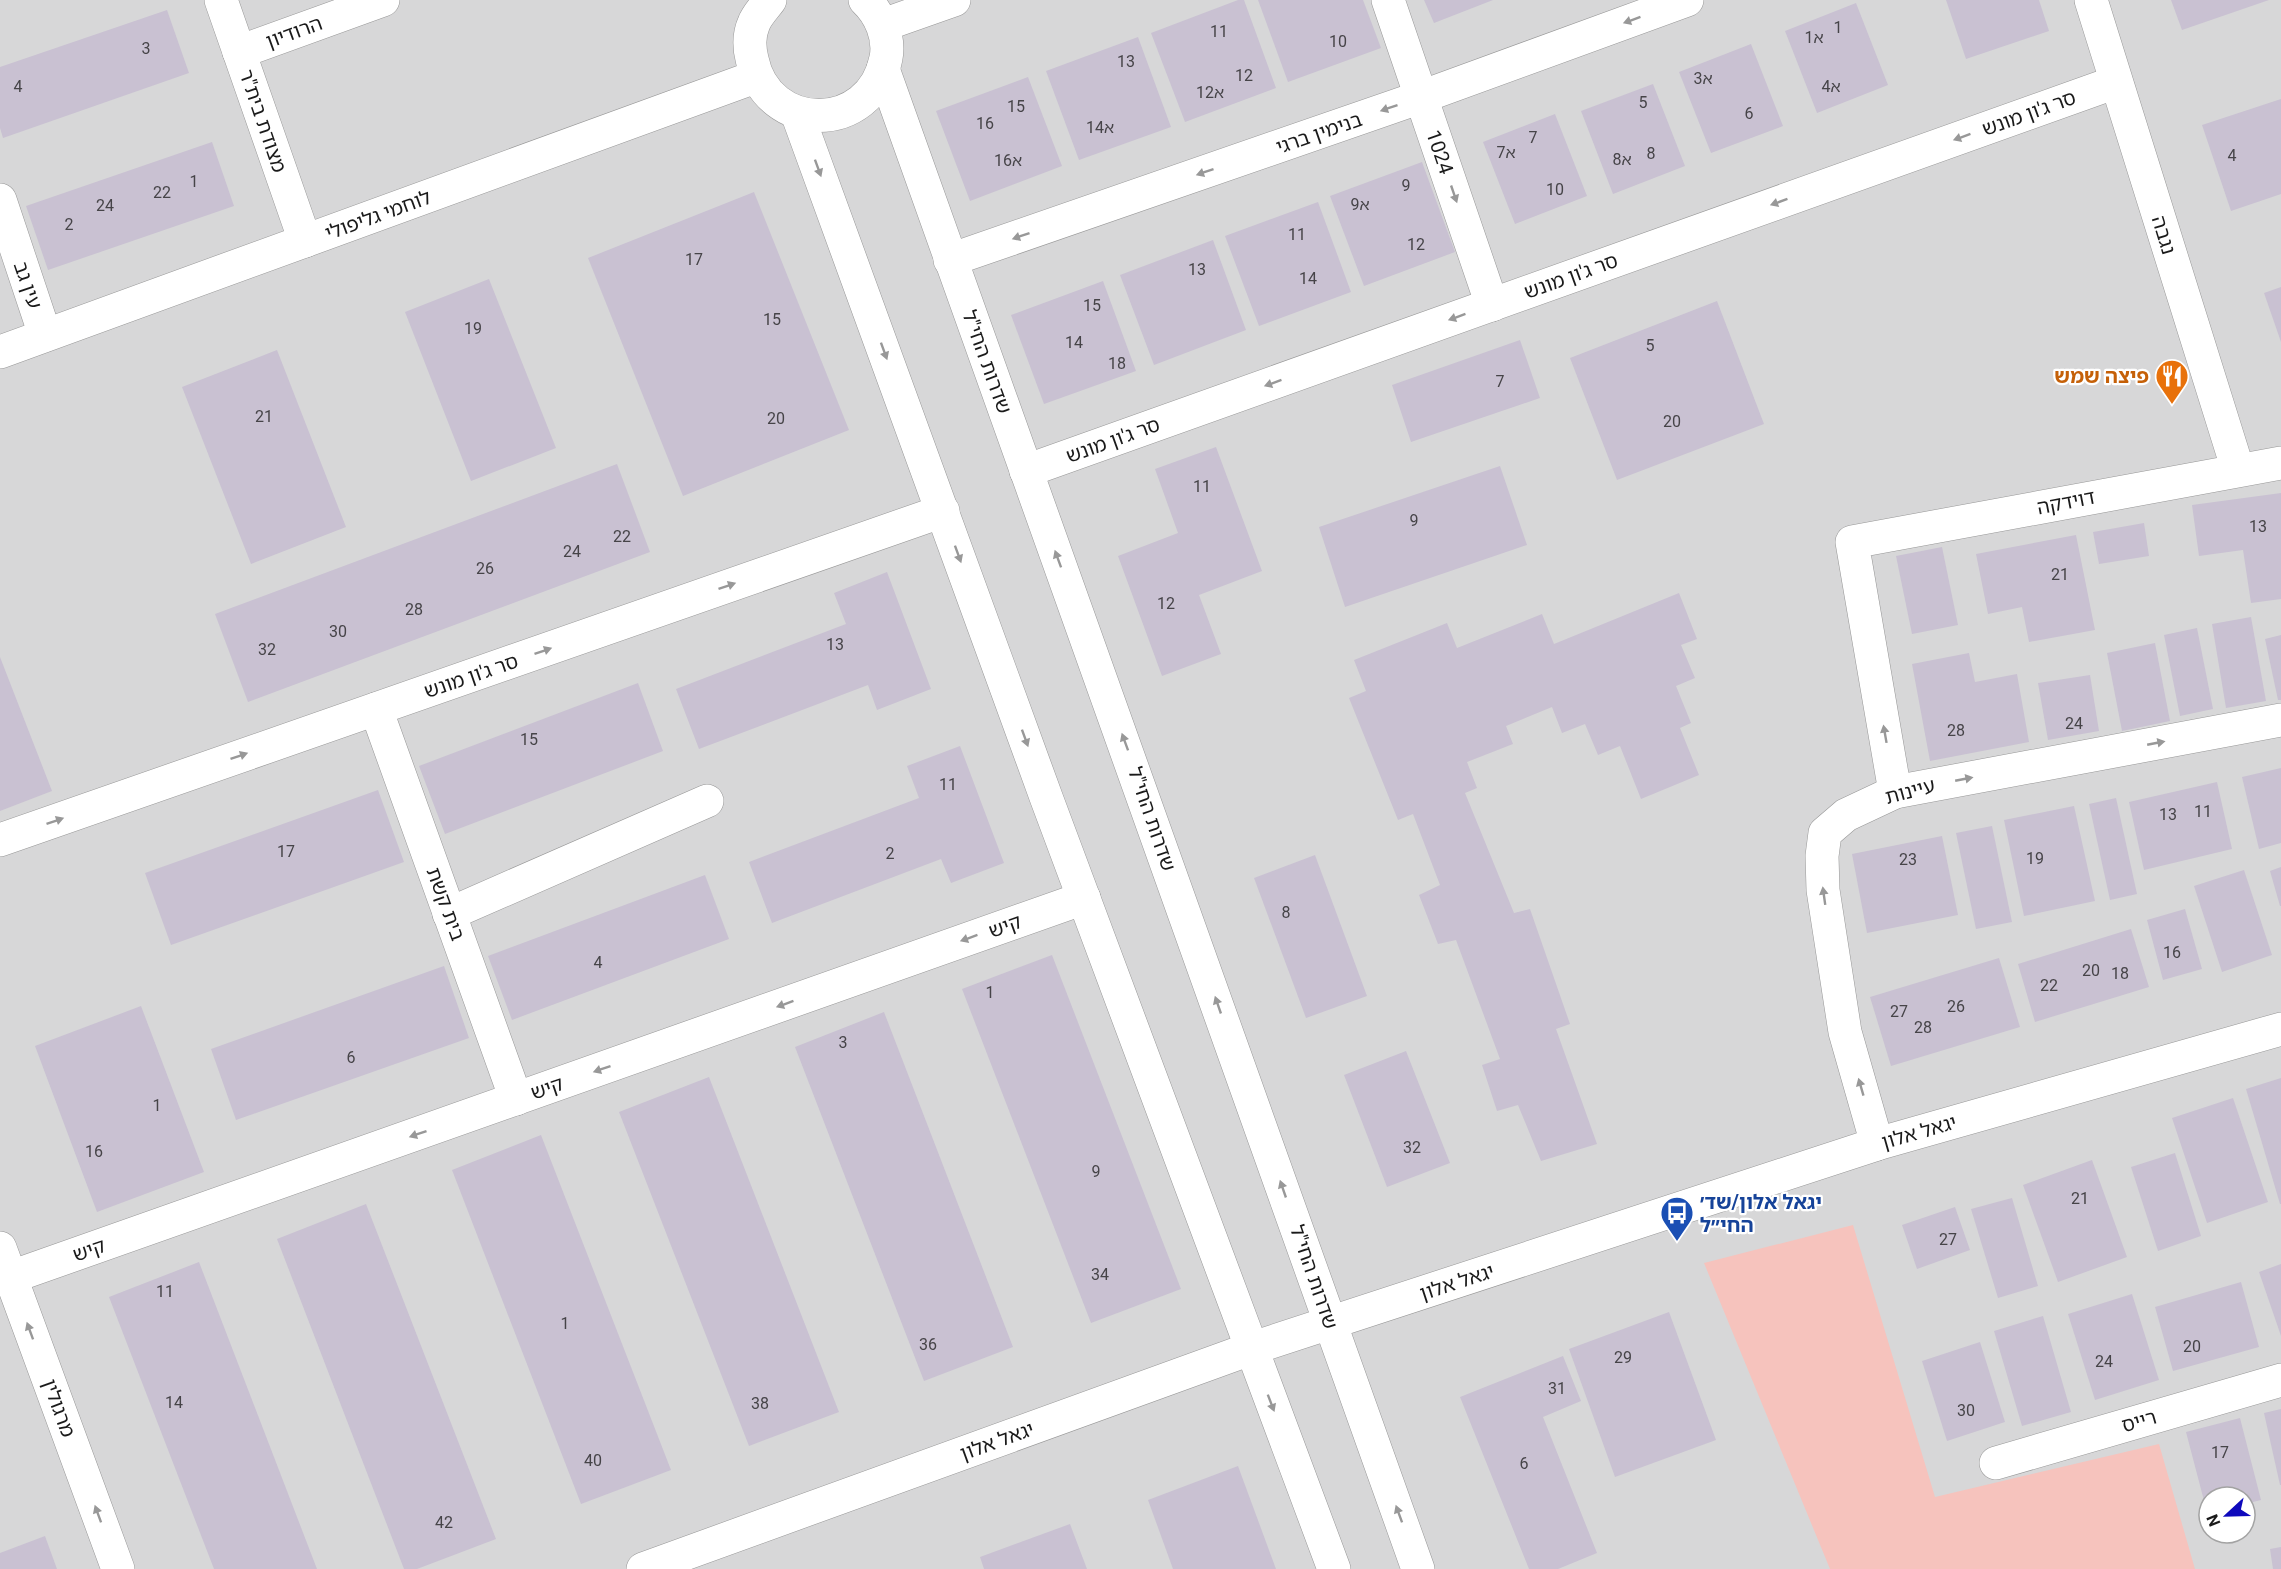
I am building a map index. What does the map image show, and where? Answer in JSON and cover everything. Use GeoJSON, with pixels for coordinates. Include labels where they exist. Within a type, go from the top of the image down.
{"type":"FeatureCollection","features":[{"type":"Feature","properties":{"kind":"street","name":"מצודת בית\"ר"},"geometry":{"type":"LineString","coordinates":[[221,0],[305,241]]}},
{"type":"Feature","properties":{"kind":"street","name":"הרודיון"},"geometry":{"type":"LineString","coordinates":[[239,52],[383,0]]}},
{"type":"Feature","properties":{"kind":"street"},"geometry":{"type":"LineString","coordinates":[[756,7],[749,47],[755,77],[769,96],[797,113],[828,116],[845,111],[860,102],[876,85],[886,54],[874,13],[954,0]]}},
{"type":"Feature","properties":{"kind":"street","name":"1024"},"geometry":{"type":"LineString","coordinates":[[1388,0],[1492,304]]}},
{"type":"Feature","properties":{"kind":"street","name":"בנימין ברגי"},"geometry":{"type":"LineString","coordinates":[[950,260],[1421,97],[1687,0]]}},
{"type":"Feature","properties":{"kind":"street","name":"נגבה"},"geometry":{"type":"LineString","coordinates":[[2091,0],[2238,470]]}},
{"type":"Feature","properties":{"kind":"street","name":"שדרות החי\"ל"},"geometry":{"type":"LineString","coordinates":[[883,69],[1138,777],[1330,1324],[1419,1569]]}},
{"type":"Feature","properties":{"kind":"street","name":"לוחמי גליפולי"},"geometry":{"type":"LineString","coordinates":[[0,352],[755,77]]}},
{"type":"Feature","properties":{"kind":"street","name":"סר ג'ון מונש"},"geometry":{"type":"LineString","coordinates":[[1026,471],[2116,82]]}},
{"type":"Feature","properties":{"kind":"street"},"geometry":{"type":"LineString","coordinates":[[797,113],[1250,1349],[1334,1569]]}},
{"type":"Feature","properties":{"kind":"street","name":"עין גב"},"geometry":{"type":"LineString","coordinates":[[0,200],[45,335]]}},
{"type":"Feature","properties":{"kind":"street","name":"דוידקה"},"geometry":{"type":"LineString","coordinates":[[1895,792],[1852,542],[2281,463]]}},
{"type":"Feature","properties":{"kind":"street","name":"סר ג'ון מונש"},"geometry":{"type":"LineString","coordinates":[[0,840],[943,511]]}},
{"type":"Feature","properties":{"kind":"street","name":"בית קשת"},"geometry":{"type":"LineString","coordinates":[[376,709],[516,1099]]}},
{"type":"Feature","properties":{"kind":"street","name":"עיינות"},"geometry":{"type":"LineString","coordinates":[[1877,1144],[1845,1032],[1823,890],[1821,856],[1825,833],[1846,815],[1895,792],[2281,720]]}},
{"type":"Feature","properties":{"kind":"street"},"geometry":{"type":"LineString","coordinates":[[449,914],[707,801]]}},
{"type":"Feature","properties":{"kind":"street","name":"קיש"},"geometry":{"type":"LineString","coordinates":[[5,1263],[516,1099],[1084,898]]}},
{"type":"Feature","properties":{"kind":"street","name":"יגאל אלון"},"geometry":{"type":"LineString","coordinates":[[643,1569],[1250,1349],[1877,1144],[2281,1029]]}},
{"type":"Feature","properties":{"kind":"street","name":"מרגולין"},"geometry":{"type":"LineString","coordinates":[[5,1263],[118,1569]]}},
{"type":"Feature","properties":{"kind":"street","name":"רייס"},"geometry":{"type":"LineString","coordinates":[[1996,1463],[2281,1380]]}},
{"type":"Feature","properties":{"kind":"shaded area"},"geometry":{"type":"Polygon","coordinates":[[[0,0],[2281,0],[2281,1569],[0,1569],[0,0]]]}},
{"type":"Feature","properties":{"kind":"shaded area"},"geometry":{"type":"Polygon","coordinates":[[[1853,1225],[1935,1497],[2159,1444],[2195,1569],[1830,1569],[1704,1263],[1853,1225]]]}},
{"type":"Feature","properties":{"kind":"building"},"geometry":{"type":"Polygon","coordinates":[[[1238,0],[1244,0],[1276,88],[1185,122],[1151,33],[1238,0]]]}},
{"type":"Feature","properties":{"kind":"building"},"geometry":{"type":"Polygon","coordinates":[[[1258,0],[1363,0],[1381,48],[1288,82],[1258,0]]]}},
{"type":"Feature","properties":{"kind":"building"},"geometry":{"type":"Polygon","coordinates":[[[1424,0],[1493,0],[1434,23],[1424,0]]]}},
{"type":"Feature","properties":{"kind":"building"},"geometry":{"type":"Polygon","coordinates":[[[1946,0],[2039,0],[2049,31],[1966,59],[1946,0]]]}},
{"type":"Feature","properties":{"kind":"building"},"geometry":{"type":"Polygon","coordinates":[[[2171,0],[2269,0],[2182,30],[2171,0]]]}},
{"type":"Feature","properties":{"kind":"building"},"geometry":{"type":"Polygon","coordinates":[[[1856,3],[1888,85],[1817,113],[1785,31],[1856,3]]]}},
{"type":"Feature","properties":{"kind":"building"},"geometry":{"type":"Polygon","coordinates":[[[167,10],[189,73],[3,138],[0,128],[0,67],[167,10]]]}},
{"type":"Feature","properties":{"kind":"building"},"geometry":{"type":"Polygon","coordinates":[[[1138,37],[1171,127],[1079,160],[1046,71],[1138,37]]]}},
{"type":"Feature","properties":{"kind":"building"},"geometry":{"type":"Polygon","coordinates":[[[1751,44],[1783,126],[1711,153],[1679,72],[1751,44]]]}},
{"type":"Feature","properties":{"kind":"building"},"geometry":{"type":"Polygon","coordinates":[[[1028,77],[1062,166],[970,201],[936,111],[1028,77]]]}},
{"type":"Feature","properties":{"kind":"building"},"geometry":{"type":"Polygon","coordinates":[[[1653,84],[1685,166],[1613,194],[1581,111],[1653,84]]]}},
{"type":"Feature","properties":{"kind":"building"},"geometry":{"type":"Polygon","coordinates":[[[2281,99],[2281,194],[2231,211],[2202,125],[2281,99]]]}},
{"type":"Feature","properties":{"kind":"building"},"geometry":{"type":"Polygon","coordinates":[[[1555,114],[1587,196],[1515,224],[1483,142],[1555,114]]]}},
{"type":"Feature","properties":{"kind":"building"},"geometry":{"type":"Polygon","coordinates":[[[212,142],[234,206],[48,270],[26,206],[212,142]]]}},
{"type":"Feature","properties":{"kind":"building"},"geometry":{"type":"Polygon","coordinates":[[[1422,162],[1455,252],[1364,286],[1330,196],[1422,162]]]}},
{"type":"Feature","properties":{"kind":"building"},"geometry":{"type":"Polygon","coordinates":[[[754,192],[849,430],[683,496],[588,258],[754,192]]]}},
{"type":"Feature","properties":{"kind":"building"},"geometry":{"type":"Polygon","coordinates":[[[1318,202],[1351,292],[1259,326],[1225,236],[1318,202]]]}},
{"type":"Feature","properties":{"kind":"building"},"geometry":{"type":"Polygon","coordinates":[[[1213,240],[1246,330],[1154,365],[1120,275],[1213,240]]]}},
{"type":"Feature","properties":{"kind":"building"},"geometry":{"type":"Polygon","coordinates":[[[489,279],[556,448],[471,481],[405,312],[489,279]]]}},
{"type":"Feature","properties":{"kind":"building"},"geometry":{"type":"Polygon","coordinates":[[[1103,281],[1136,371],[1044,404],[1011,315],[1103,281]]]}},
{"type":"Feature","properties":{"kind":"building"},"geometry":{"type":"Polygon","coordinates":[[[2281,287],[2281,342],[2264,293],[2281,287]]]}},
{"type":"Feature","properties":{"kind":"building"},"geometry":{"type":"Polygon","coordinates":[[[1717,301],[1764,424],[1617,480],[1570,358],[1717,301]]]}},
{"type":"Feature","properties":{"kind":"building"},"geometry":{"type":"Polygon","coordinates":[[[1520,340],[1540,398],[1411,442],[1392,385],[1520,340]]]}},
{"type":"Feature","properties":{"kind":"building"},"geometry":{"type":"Polygon","coordinates":[[[277,350],[346,527],[251,564],[182,387],[277,350]]]}},
{"type":"Feature","properties":{"kind":"building"},"geometry":{"type":"Polygon","coordinates":[[[1216,447],[1262,571],[1199,595],[1221,654],[1162,676],[1118,556],[1178,533],[1155,469],[1216,447]]]}},
{"type":"Feature","properties":{"kind":"building"},"geometry":{"type":"Polygon","coordinates":[[[617,464],[650,552],[248,702],[215,614],[617,464]]]}},
{"type":"Feature","properties":{"kind":"building"},"geometry":{"type":"Polygon","coordinates":[[[1500,466],[1527,545],[1345,607],[1319,527],[1500,466]]]}},
{"type":"Feature","properties":{"kind":"building"},"geometry":{"type":"Polygon","coordinates":[[[2281,493],[2281,599],[2251,603],[2243,550],[2199,556],[2192,505],[2281,493]]]}},
{"type":"Feature","properties":{"kind":"building"},"geometry":{"type":"Polygon","coordinates":[[[2144,523],[2149,556],[2099,564],[2093,532],[2144,523]]]}},
{"type":"Feature","properties":{"kind":"building"},"geometry":{"type":"Polygon","coordinates":[[[2076,535],[2095,630],[2029,642],[2022,607],[1988,614],[1976,554],[2076,535]]]}},
{"type":"Feature","properties":{"kind":"building"},"geometry":{"type":"Polygon","coordinates":[[[1942,547],[1958,625],[1912,634],[1896,556],[1942,547]]]}},
{"type":"Feature","properties":{"kind":"building"},"geometry":{"type":"Polygon","coordinates":[[[887,572],[931,689],[877,710],[868,685],[699,749],[676,689],[846,624],[834,593],[887,572]]]}},
{"type":"Feature","properties":{"kind":"building"},"geometry":{"type":"Polygon","coordinates":[[[1679,593],[1697,639],[1681,645],[1695,678],[1676,686],[1691,723],[1680,728],[1699,775],[1641,799],[1620,746],[1598,755],[1585,724],[1562,733],[1552,707],[1506,726],[1513,744],[1467,762],[1477,788],[1465,793],[1514,913],[1530,909],[1570,1024],[1556,1029],[1597,1144],[1541,1161],[1518,1105],[1497,1111],[1482,1065],[1500,1059],[1456,940],[1438,944],[1419,895],[1440,885],[1413,814],[1398,820],[1349,698],[1366,691],[1354,660],[1447,623],[1457,648],[1542,614],[1554,644],[1679,593]]]}},
{"type":"Feature","properties":{"kind":"building"},"geometry":{"type":"Polygon","coordinates":[[[2251,617],[2266,701],[2226,708],[2212,624],[2251,617]]]}},
{"type":"Feature","properties":{"kind":"building"},"geometry":{"type":"Polygon","coordinates":[[[2197,628],[2213,709],[2180,716],[2164,635],[2197,628]]]}},
{"type":"Feature","properties":{"kind":"building"},"geometry":{"type":"Polygon","coordinates":[[[2281,635],[2281,700],[2278,700],[2265,639],[2281,635]]]}},
{"type":"Feature","properties":{"kind":"building"},"geometry":{"type":"Polygon","coordinates":[[[2155,643],[2170,721],[2122,731],[2107,653],[2155,643]]]}},
{"type":"Feature","properties":{"kind":"building"},"geometry":{"type":"Polygon","coordinates":[[[1969,653],[1975,682],[2017,674],[2029,742],[1930,761],[1912,664],[1969,653]]]}},
{"type":"Feature","properties":{"kind":"building"},"geometry":{"type":"Polygon","coordinates":[[[0,657],[52,791],[0,811],[0,657]]]}},
{"type":"Feature","properties":{"kind":"building"},"geometry":{"type":"Polygon","coordinates":[[[2090,675],[2099,731],[2048,740],[2038,683],[2090,675]]]}},
{"type":"Feature","properties":{"kind":"building"},"geometry":{"type":"Polygon","coordinates":[[[638,683],[663,751],[445,834],[419,766],[638,683]]]}},
{"type":"Feature","properties":{"kind":"building"},"geometry":{"type":"Polygon","coordinates":[[[960,746],[1004,863],[951,883],[941,859],[772,923],[749,862],[919,798],[907,766],[960,746]]]}},
{"type":"Feature","properties":{"kind":"building"},"geometry":{"type":"Polygon","coordinates":[[[2281,768],[2281,843],[2259,849],[2242,777],[2281,768]]]}},
{"type":"Feature","properties":{"kind":"building"},"geometry":{"type":"Polygon","coordinates":[[[2217,782],[2232,849],[2144,870],[2129,802],[2217,782]]]}},
{"type":"Feature","properties":{"kind":"building"},"geometry":{"type":"Polygon","coordinates":[[[378,790],[404,862],[171,945],[145,873],[378,790]]]}},
{"type":"Feature","properties":{"kind":"building"},"geometry":{"type":"Polygon","coordinates":[[[2116,798],[2137,894],[2110,900],[2089,804],[2116,798]]]}},
{"type":"Feature","properties":{"kind":"building"},"geometry":{"type":"Polygon","coordinates":[[[2074,806],[2095,901],[2024,916],[2004,820],[2074,806]]]}},
{"type":"Feature","properties":{"kind":"building"},"geometry":{"type":"Polygon","coordinates":[[[1992,826],[2012,922],[1976,929],[1956,833],[1992,826]]]}},
{"type":"Feature","properties":{"kind":"building"},"geometry":{"type":"Polygon","coordinates":[[[1942,836],[1958,915],[1867,933],[1852,854],[1942,836]]]}},
{"type":"Feature","properties":{"kind":"building"},"geometry":{"type":"Polygon","coordinates":[[[1315,855],[1367,996],[1306,1018],[1254,878],[1315,855]]]}},
{"type":"Feature","properties":{"kind":"building"},"geometry":{"type":"Polygon","coordinates":[[[2281,867],[2281,906],[2280,906],[2270,871],[2281,867]]]}},
{"type":"Feature","properties":{"kind":"building"},"geometry":{"type":"Polygon","coordinates":[[[2244,870],[2272,955],[2222,972],[2194,886],[2244,870]]]}},
{"type":"Feature","properties":{"kind":"building"},"geometry":{"type":"Polygon","coordinates":[[[705,875],[729,939],[512,1020],[488,956],[705,875]]]}},
{"type":"Feature","properties":{"kind":"building"},"geometry":{"type":"Polygon","coordinates":[[[2185,909],[2202,969],[2163,980],[2147,920],[2185,909]]]}},
{"type":"Feature","properties":{"kind":"building"},"geometry":{"type":"Polygon","coordinates":[[[2131,929],[2149,987],[2035,1022],[2018,964],[2131,929]]]}},
{"type":"Feature","properties":{"kind":"building"},"geometry":{"type":"Polygon","coordinates":[[[1052,955],[1181,1289],[1091,1323],[962,989],[1052,955]]]}},
{"type":"Feature","properties":{"kind":"building"},"geometry":{"type":"Polygon","coordinates":[[[1999,958],[2020,1027],[1891,1066],[1870,997],[1999,958]]]}},
{"type":"Feature","properties":{"kind":"building"},"geometry":{"type":"Polygon","coordinates":[[[444,966],[469,1038],[236,1120],[211,1049],[444,966]]]}},
{"type":"Feature","properties":{"kind":"building"},"geometry":{"type":"Polygon","coordinates":[[[141,1006],[204,1172],[97,1212],[35,1046],[141,1006]]]}},
{"type":"Feature","properties":{"kind":"building"},"geometry":{"type":"Polygon","coordinates":[[[884,1012],[1013,1347],[924,1381],[795,1047],[884,1012]]]}},
{"type":"Feature","properties":{"kind":"building"},"geometry":{"type":"Polygon","coordinates":[[[1406,1051],[1450,1163],[1387,1187],[1344,1075],[1406,1051]]]}},
{"type":"Feature","properties":{"kind":"building"},"geometry":{"type":"Polygon","coordinates":[[[709,1077],[839,1412],[749,1446],[619,1112],[709,1077]]]}},
{"type":"Feature","properties":{"kind":"building"},"geometry":{"type":"Polygon","coordinates":[[[2281,1078],[2281,1204],[2280,1204],[2246,1089],[2281,1078]]]}},
{"type":"Feature","properties":{"kind":"building"},"geometry":{"type":"Polygon","coordinates":[[[2233,1098],[2268,1202],[2207,1223],[2172,1118],[2233,1098]]]}},
{"type":"Feature","properties":{"kind":"building"},"geometry":{"type":"Polygon","coordinates":[[[541,1135],[671,1470],[581,1504],[452,1170],[541,1135]]]}},
{"type":"Feature","properties":{"kind":"building"},"geometry":{"type":"Polygon","coordinates":[[[2175,1153],[2201,1236],[2158,1251],[2131,1167],[2175,1153]]]}},
{"type":"Feature","properties":{"kind":"building"},"geometry":{"type":"Polygon","coordinates":[[[2092,1160],[2127,1257],[2058,1282],[2023,1185],[2092,1160]]]}},
{"type":"Feature","properties":{"kind":"building"},"geometry":{"type":"Polygon","coordinates":[[[2012,1198],[2038,1286],[1998,1298],[1971,1209],[2012,1198]]]}},
{"type":"Feature","properties":{"kind":"building"},"geometry":{"type":"Polygon","coordinates":[[[366,1204],[496,1539],[417,1569],[404,1569],[277,1239],[366,1204]]]}},
{"type":"Feature","properties":{"kind":"building"},"geometry":{"type":"Polygon","coordinates":[[[1955,1207],[1970,1250],[1917,1269],[1902,1225],[1955,1207]]]}},
{"type":"Feature","properties":{"kind":"building"},"geometry":{"type":"Polygon","coordinates":[[[199,1262],[317,1569],[214,1569],[109,1297],[199,1262]]]}},
{"type":"Feature","properties":{"kind":"building"},"geometry":{"type":"Polygon","coordinates":[[[2281,1264],[2281,1336],[2259,1272],[2281,1264]]]}},
{"type":"Feature","properties":{"kind":"building"},"geometry":{"type":"Polygon","coordinates":[[[2241,1282],[2259,1347],[2173,1371],[2155,1307],[2241,1282]]]}},
{"type":"Feature","properties":{"kind":"building"},"geometry":{"type":"Polygon","coordinates":[[[2132,1294],[2159,1380],[2095,1400],[2068,1314],[2132,1294]]]}},
{"type":"Feature","properties":{"kind":"building"},"geometry":{"type":"Polygon","coordinates":[[[1669,1312],[1716,1440],[1615,1477],[1569,1349],[1669,1312]]]}},
{"type":"Feature","properties":{"kind":"building"},"geometry":{"type":"Polygon","coordinates":[[[2043,1316],[2071,1412],[2022,1426],[1994,1331],[2043,1316]]]}},
{"type":"Feature","properties":{"kind":"building"},"geometry":{"type":"Polygon","coordinates":[[[1980,1342],[2005,1422],[1947,1441],[1922,1361],[1980,1342]]]}},
{"type":"Feature","properties":{"kind":"building"},"geometry":{"type":"Polygon","coordinates":[[[1563,1356],[1581,1401],[1543,1417],[1597,1553],[1558,1569],[1529,1569],[1460,1397],[1563,1356]]]}},
{"type":"Feature","properties":{"kind":"building"},"geometry":{"type":"Polygon","coordinates":[[[2281,1409],[2281,1485],[2280,1485],[2264,1413],[2281,1409]]]}},
{"type":"Feature","properties":{"kind":"building"},"geometry":{"type":"Polygon","coordinates":[[[2240,1418],[2261,1500],[2257,1501],[2257,1485],[2200,1485],[2186,1432],[2240,1418]]]}},
{"type":"Feature","properties":{"kind":"building"},"geometry":{"type":"Polygon","coordinates":[[[1238,1466],[1276,1569],[1173,1569],[1148,1500],[1238,1466]]]}},
{"type":"Feature","properties":{"kind":"building"},"geometry":{"type":"Polygon","coordinates":[[[1070,1524],[1087,1569],[984,1569],[980,1557],[1070,1524]]]}},
{"type":"Feature","properties":{"kind":"building"},"geometry":{"type":"Polygon","coordinates":[[[45,1536],[57,1569],[0,1569],[0,1553],[45,1536]]]}},
{"type":"Feature","properties":{"kind":"building"},"geometry":{"type":"Polygon","coordinates":[[[2281,1547],[2281,1569],[2273,1569],[2270,1549],[2281,1547]]]}},
{"type":"Feature","properties":{"kind":"place","name":"פיצה שמש"},"geometry":{"type":"Point","coordinates":[2172,405]}},
{"type":"Feature","properties":{"kind":"place","name":"יגאל אלון/שד׳ החי״ל"},"geometry":{"type":"Point","coordinates":[1677,1242]}}]}
